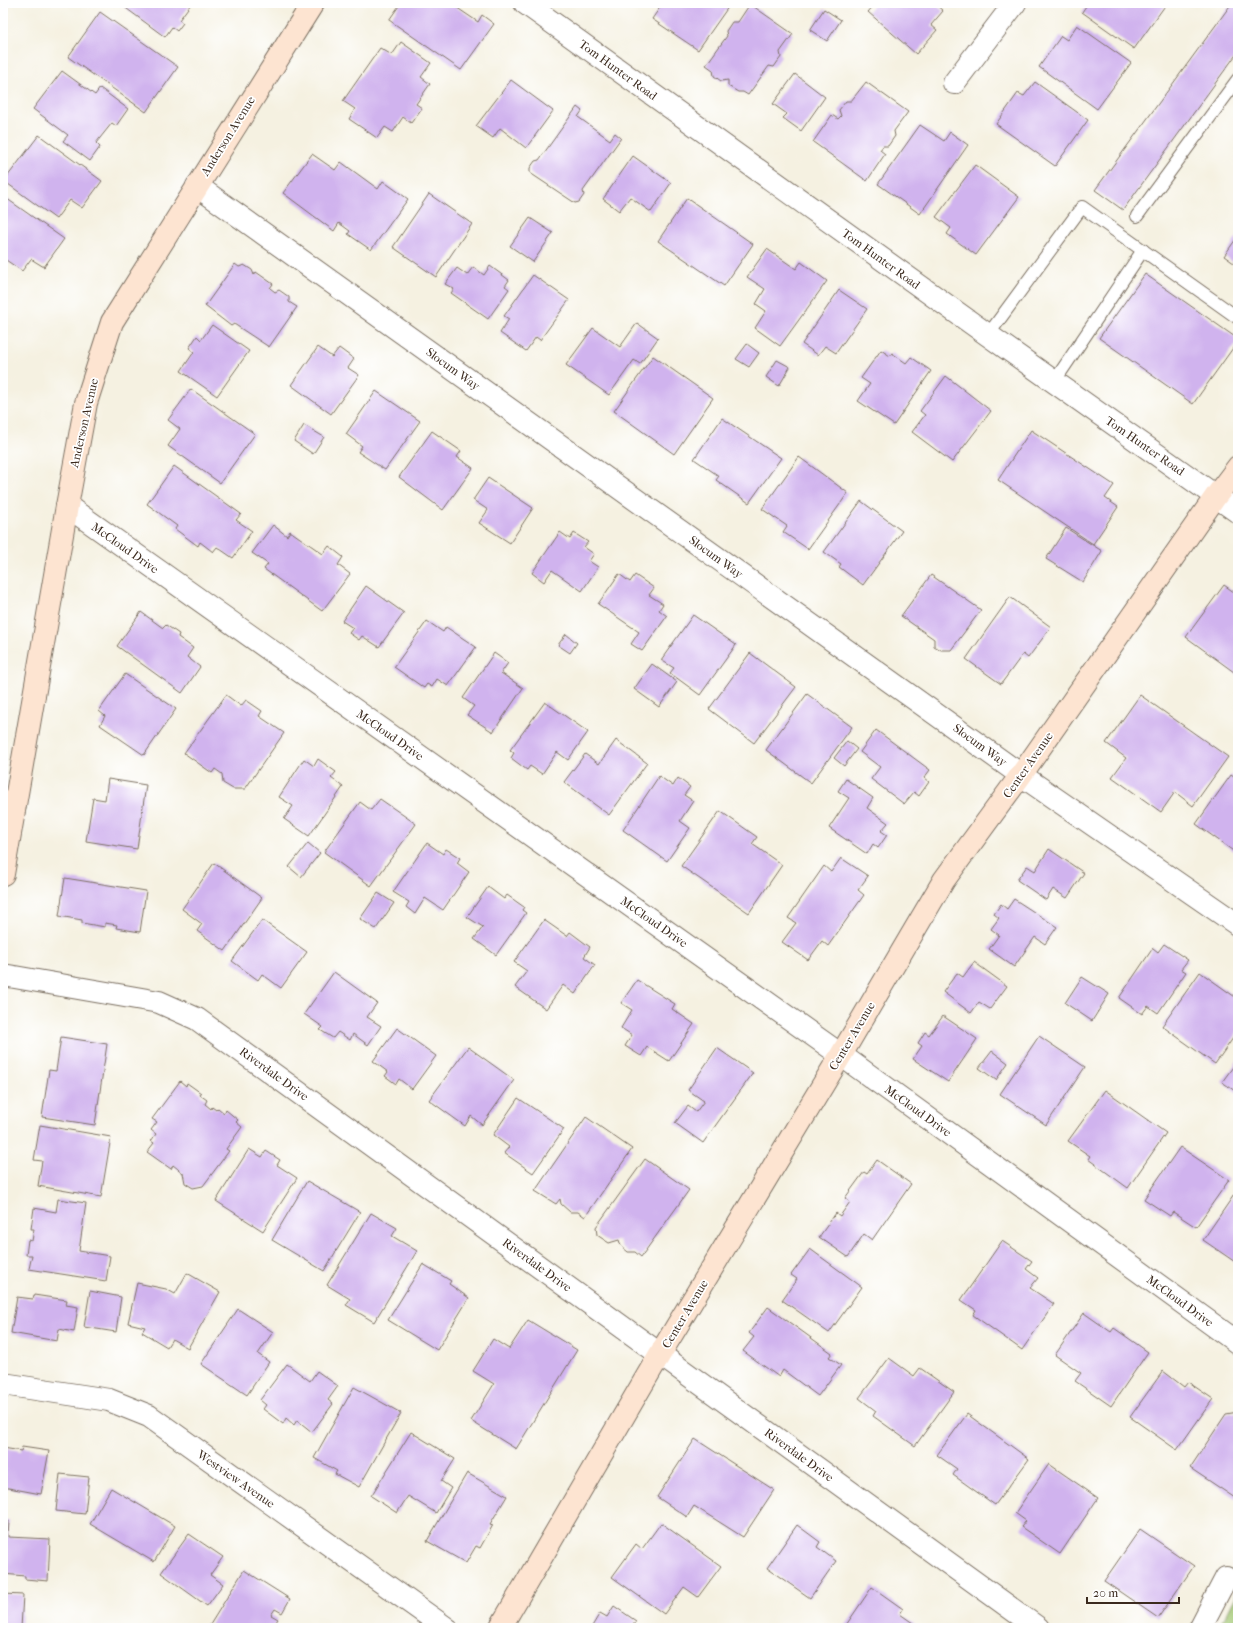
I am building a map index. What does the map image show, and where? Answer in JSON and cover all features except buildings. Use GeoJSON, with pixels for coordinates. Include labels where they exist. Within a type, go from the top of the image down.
{"type":"FeatureCollection","features":[{"type":"Feature","properties":{"kind":"main road","name":"Anderson Avenue"},"geometry":{"type":"LineString","coordinates":[[3,874],[66,506],[86,403],[112,322],[313,3]]}},
{"type":"Feature","properties":{"kind":"main road","name":"Center Avenue"},"geometry":{"type":"LineString","coordinates":[[500,1628],[660,1354],[841,1055],[944,880],[1022,775],[1216,496],[1238,467]]}},
{"type":"Feature","properties":{"kind":"street","name":"Tom Hunter Road"},"geometry":{"type":"LineString","coordinates":[[525,3],[988,336],[1238,512]]}},
{"type":"Feature","properties":{"kind":"street"},"geometry":{"type":"LineString","coordinates":[[954,83],[1015,3]]}},
{"type":"Feature","properties":{"kind":"street","name":"Slocum Way"},"geometry":{"type":"LineString","coordinates":[[197,186],[1022,775],[1238,925]]}},
{"type":"Feature","properties":{"kind":"street","name":"McCloud Drive"},"geometry":{"type":"LineString","coordinates":[[66,506],[841,1055],[1238,1344]]}},
{"type":"Feature","properties":{"kind":"street","name":"Riverdale Drive"},"geometry":{"type":"LineString","coordinates":[[3,975],[159,1002],[197,1018],[1038,1628]]}},
{"type":"Feature","properties":{"kind":"street","name":"Westview Avenue"},"geometry":{"type":"LineString","coordinates":[[3,1384],[109,1400],[149,1416],[446,1628]]}},
{"type":"Feature","properties":{"kind":"street"},"geometry":{"type":"LineString","coordinates":[[1200,1628],[1226,1578]]}},
{"type":"Feature","properties":{"kind":"lane"},"geometry":{"type":"LineString","coordinates":[[1137,216],[1238,79]]}},
{"type":"Feature","properties":{"kind":"lane"},"geometry":{"type":"LineString","coordinates":[[988,336],[1082,207],[1238,318]]}},
{"type":"Feature","properties":{"kind":"lane"},"geometry":{"type":"LineString","coordinates":[[1054,382],[1143,250]]}},
{"type":"Feature","properties":{"kind":"green space"},"geometry":{"type":"Polygon","coordinates":[[[1238,1590],[1238,1628],[1219,1628],[1238,1590]]]}}]}
